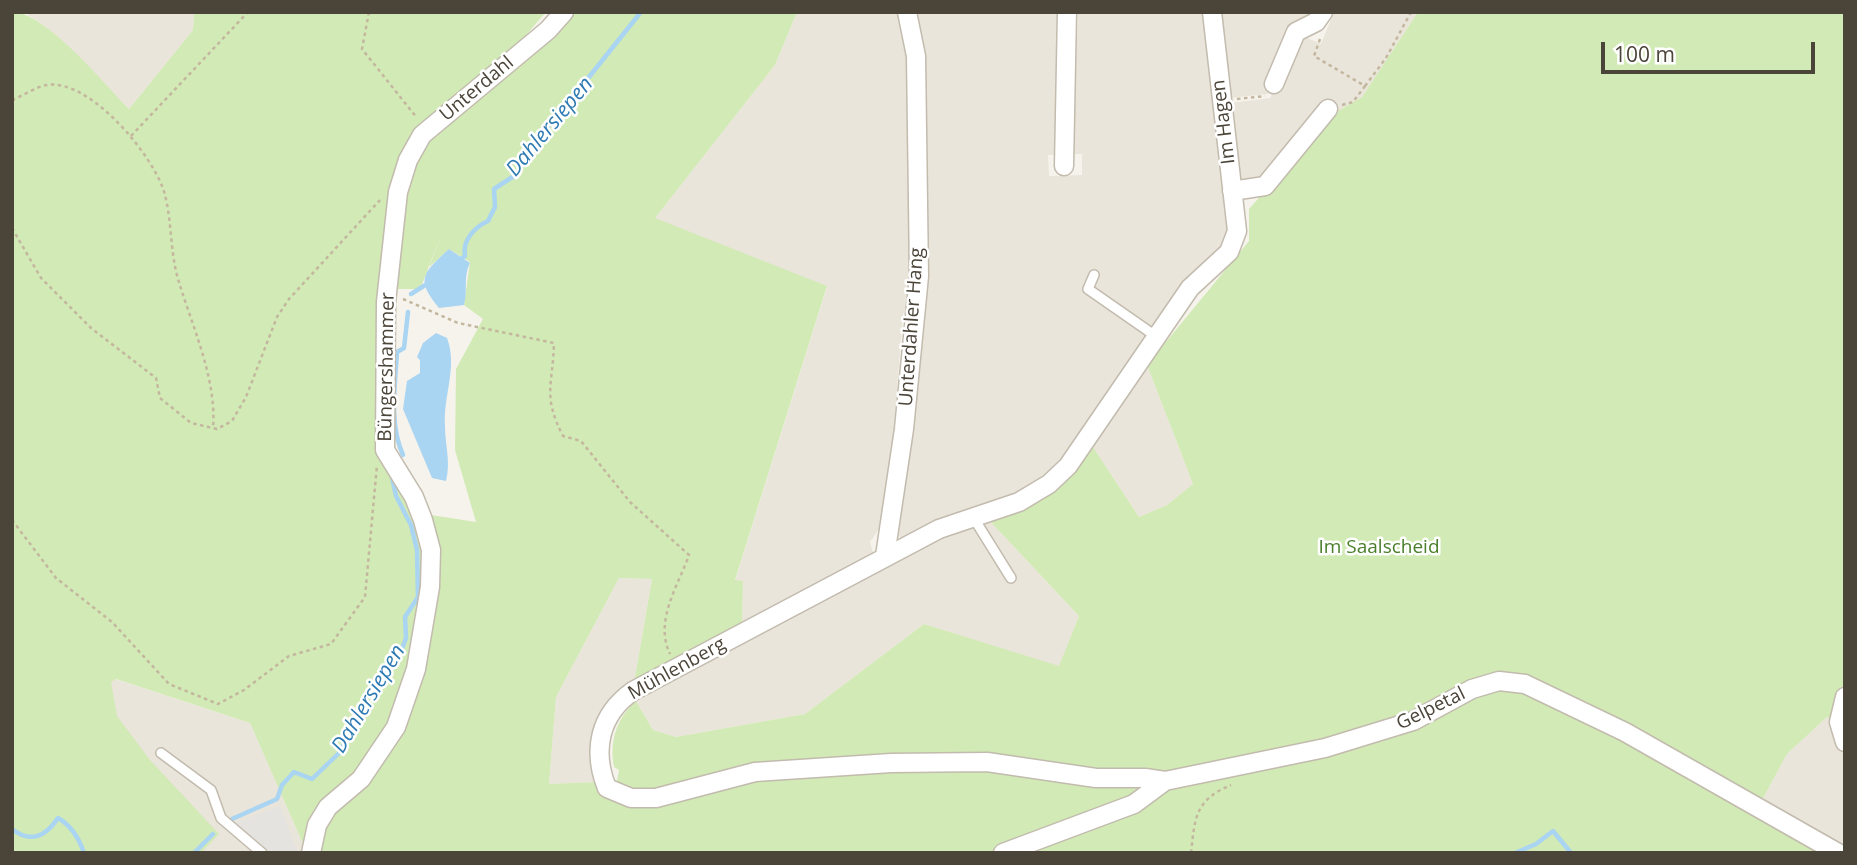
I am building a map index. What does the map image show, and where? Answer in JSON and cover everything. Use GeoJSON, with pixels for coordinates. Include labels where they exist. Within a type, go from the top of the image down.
{"type":"FeatureCollection","features":[{"type":"Feature","properties":{"kind":"street","name":"Unterdahl"},"geometry":{"type":"LineString","coordinates":[[403,174],[422,135],[548,30],[564,12]]}},
{"type":"Feature","properties":{"kind":"street","name":"Unterdahler Hang"},"geometry":{"type":"LineString","coordinates":[[884,556],[904,429],[919,276],[916,56],[908,12]]}},
{"type":"Feature","properties":{"kind":"street"},"geometry":{"type":"LineString","coordinates":[[1064,166],[1067,12]]}},
{"type":"Feature","properties":{"kind":"street","name":"Im Hagen"},"geometry":{"type":"LineString","coordinates":[[1212,12],[1237,231]]}},
{"type":"Feature","properties":{"kind":"street"},"geometry":{"type":"LineString","coordinates":[[1274,84],[1296,32],[1320,17]]}},
{"type":"Feature","properties":{"kind":"street"},"geometry":{"type":"LineString","coordinates":[[1232,191],[1265,186],[1328,109]]}},
{"type":"Feature","properties":{"kind":"street","name":"Büngershammer"},"geometry":{"type":"LineString","coordinates":[[311,853],[317,825],[328,807],[361,779],[396,727],[416,669],[430,587],[430,550],[414,497],[385,450],[386,302],[398,192],[403,174]]}},
{"type":"Feature","properties":{"kind":"street","name":"Mühlenberg"},"geometry":{"type":"LineString","coordinates":[[1165,781],[1145,778],[1096,778],[988,762],[891,763],[755,772],[656,798],[631,799],[607,788],[599,757],[603,726],[619,701],[884,556],[939,529],[1019,502],[1049,484],[1068,466],[1190,288],[1229,252],[1237,231]]}},
{"type":"Feature","properties":{"kind":"street","name":"Gelpetal"},"geometry":{"type":"LineString","coordinates":[[1003,853],[1134,804],[1165,781],[1254,765],[1395,727],[1472,689],[1499,681],[1514,681],[1625,732],[1838,853]]}},
{"type":"Feature","properties":{"kind":"street"},"geometry":{"type":"LineString","coordinates":[[1845,697],[1839,722],[1845,742]]}},
{"type":"Feature","properties":{"kind":"lane"},"geometry":{"type":"LineString","coordinates":[[1094,275],[1088,289],[1157,337]]}},
{"type":"Feature","properties":{"kind":"lane"},"geometry":{"type":"LineString","coordinates":[[973,517],[1011,578]]}},
{"type":"Feature","properties":{"kind":"lane"},"geometry":{"type":"LineString","coordinates":[[161,753],[211,790],[221,818],[262,853]]}},
{"type":"Feature","properties":{"kind":"path"},"geometry":{"type":"LineString","coordinates":[[131,136],[248,12]]}},
{"type":"Feature","properties":{"kind":"path"},"geometry":{"type":"LineString","coordinates":[[369,12],[362,49],[428,131]]}},
{"type":"Feature","properties":{"kind":"path"},"geometry":{"type":"LineString","coordinates":[[1328,109],[1353,102],[1386,58],[1411,12]]}},
{"type":"Feature","properties":{"kind":"path"},"geometry":{"type":"LineString","coordinates":[[1320,17],[1321,40],[1314,56],[1365,86]]}},
{"type":"Feature","properties":{"kind":"path"},"geometry":{"type":"LineString","coordinates":[[1222,101],[1269,96],[1274,84]]}},
{"type":"Feature","properties":{"kind":"path"},"geometry":{"type":"LineString","coordinates":[[12,100],[47,85],[65,88],[87,98],[139,144],[164,191],[173,260],[215,403],[213,428]]}},
{"type":"Feature","properties":{"kind":"path"},"geometry":{"type":"LineString","coordinates":[[12,228],[41,278],[91,328],[156,378],[160,398],[191,423],[213,428],[225,426],[232,421],[246,397],[277,317],[289,299],[385,194]]}},
{"type":"Feature","properties":{"kind":"path"},"geometry":{"type":"LineString","coordinates":[[408,302],[458,323],[554,343],[549,386],[551,413],[563,436],[581,441],[630,502],[689,555],[667,610],[668,652],[680,666]]}},
{"type":"Feature","properties":{"kind":"path"},"geometry":{"type":"LineString","coordinates":[[12,520],[56,578],[112,622],[169,684],[218,704],[244,690],[289,656],[331,644],[365,597],[374,524],[374,471],[385,450]]}},
{"type":"Feature","properties":{"kind":"path"},"geometry":{"type":"LineString","coordinates":[[1191,853],[1195,818],[1200,805],[1218,790],[1244,779],[1254,765]]}},
{"type":"Feature","properties":{"kind":"shaded area"},"geometry":{"type":"Polygon","coordinates":[[[24,12],[194,12],[193,30],[129,109],[46,27],[24,12]]]}},
{"type":"Feature","properties":{"kind":"shaded area"},"geometry":{"type":"Polygon","coordinates":[[[797,12],[905,12],[913,230],[909,315],[903,313],[887,517],[870,542],[874,556],[742,627],[743,581],[735,581],[827,287],[654,219],[775,65],[797,12]]]}},
{"type":"Feature","properties":{"kind":"shaded area"},"geometry":{"type":"Polygon","coordinates":[[[917,12],[1060,12],[1056,155],[1048,155],[1049,176],[1082,175],[1082,154],[1073,154],[1078,12],[1207,12],[1230,235],[1077,444],[1035,489],[901,538],[895,532],[909,432],[914,426],[916,396],[921,40],[917,12]]]}},
{"type":"Feature","properties":{"kind":"shaded area"},"geometry":{"type":"Polygon","coordinates":[[[1220,12],[1312,12],[1300,22],[1297,20],[1268,94],[1230,98],[1220,12]]]}},
{"type":"Feature","properties":{"kind":"shaded area"},"geometry":{"type":"Polygon","coordinates":[[[1334,12],[1418,12],[1362,97],[1333,114],[1270,186],[1247,184],[1240,179],[1231,103],[1270,98],[1298,34],[1321,44],[1334,12]]]}},
{"type":"Feature","properties":{"kind":"shaded area"},"geometry":{"type":"Polygon","coordinates":[[[1147,365],[1193,484],[1167,505],[1139,517],[1089,441],[1147,365]]]}},
{"type":"Feature","properties":{"kind":"shaded area"},"geometry":{"type":"Polygon","coordinates":[[[987,518],[1079,616],[1059,667],[924,624],[805,714],[676,737],[653,730],[636,701],[900,553],[987,518]]]}},
{"type":"Feature","properties":{"kind":"shaded area"},"geometry":{"type":"Polygon","coordinates":[[[619,578],[652,579],[634,683],[620,692],[597,782],[549,784],[556,697],[619,578]]]}},
{"type":"Feature","properties":{"kind":"shaded area"},"geometry":{"type":"Polygon","coordinates":[[[115,679],[250,723],[307,853],[201,853],[200,815],[153,788],[100,689],[115,679]]]}},
{"type":"Feature","properties":{"kind":"shaded area"},"geometry":{"type":"Polygon","coordinates":[[[1827,717],[1845,727],[1845,853],[1755,813],[1787,754],[1827,717]]]}},
{"type":"Feature","properties":{"kind":"shaded area"},"geometry":{"type":"Polygon","coordinates":[[[280,806],[298,853],[272,853],[235,823],[280,806]]]}},
{"type":"Feature","properties":{"kind":"green space","name":"Im Saalscheid"},"geometry":{"type":"Polygon","coordinates":[[[12,12],[26,15],[57,36],[129,109],[193,30],[194,12],[546,12],[507,57],[563,12],[797,12],[775,65],[655,218],[827,286],[735,580],[743,581],[742,627],[634,683],[652,579],[619,578],[556,697],[549,784],[597,782],[616,787],[619,770],[614,767],[614,739],[619,722],[636,701],[653,730],[676,737],[805,714],[924,624],[1059,666],[1079,616],[987,518],[1023,503],[1089,441],[1139,517],[1167,505],[1193,484],[1147,365],[1249,241],[1249,209],[1333,114],[1362,97],[1418,12],[1845,12],[1845,727],[1827,717],[1787,754],[1755,813],[1825,853],[307,853],[250,723],[116,679],[111,682],[117,716],[150,760],[219,834],[201,853],[12,853],[12,12]],[[449,249],[429,267],[420,289],[397,289],[391,444],[418,513],[476,522],[455,450],[456,369],[483,319],[464,305],[470,262],[449,249]]]}},
{"type":"Feature","properties":{"kind":"water"},"geometry":{"type":"Polygon","coordinates":[[[449,249],[470,263],[465,300],[464,305],[439,308],[427,290],[425,277],[433,264],[449,249]]]}},
{"type":"Feature","properties":{"kind":"water"},"geometry":{"type":"Polygon","coordinates":[[[436,333],[447,338],[451,360],[445,415],[448,460],[446,481],[432,478],[403,409],[407,381],[420,373],[420,360],[417,357],[423,343],[436,333]]]}},
{"type":"Feature","properties":{"kind":"waterway","name":"Dahlersiepen"},"geometry":{"type":"LineString","coordinates":[[457,262],[465,256],[465,245],[470,235],[488,221],[495,207],[494,189],[517,174],[529,150],[565,105],[577,96],[585,82],[641,12]]}},
{"type":"Feature","properties":{"kind":"waterway","name":"Dahlersiepen"},"geometry":{"type":"LineString","coordinates":[[411,294],[427,284]]}},
{"type":"Feature","properties":{"kind":"waterway","name":"Dahlersiepen"},"geometry":{"type":"LineString","coordinates":[[403,455],[394,418],[394,392],[397,352],[404,348],[408,312]]}},
{"type":"Feature","properties":{"kind":"waterway","name":"Dahlersiepen"},"geometry":{"type":"LineString","coordinates":[[232,819],[277,799],[282,785],[294,772],[312,779],[340,752],[368,693],[399,657],[406,638],[405,617],[418,597],[417,550],[411,525],[396,496],[392,477]]}},
{"type":"Feature","properties":{"kind":"waterway"},"geometry":{"type":"LineString","coordinates":[[12,829],[26,836],[38,836],[58,818],[74,833],[84,853]]}},
{"type":"Feature","properties":{"kind":"waterway"},"geometry":{"type":"LineString","coordinates":[[1515,853],[1536,844],[1553,831],[1571,853]]}},
{"type":"Feature","properties":{"kind":"waterway","name":"Dahlersiepen"},"geometry":{"type":"LineString","coordinates":[[194,853],[213,834]]}}]}
